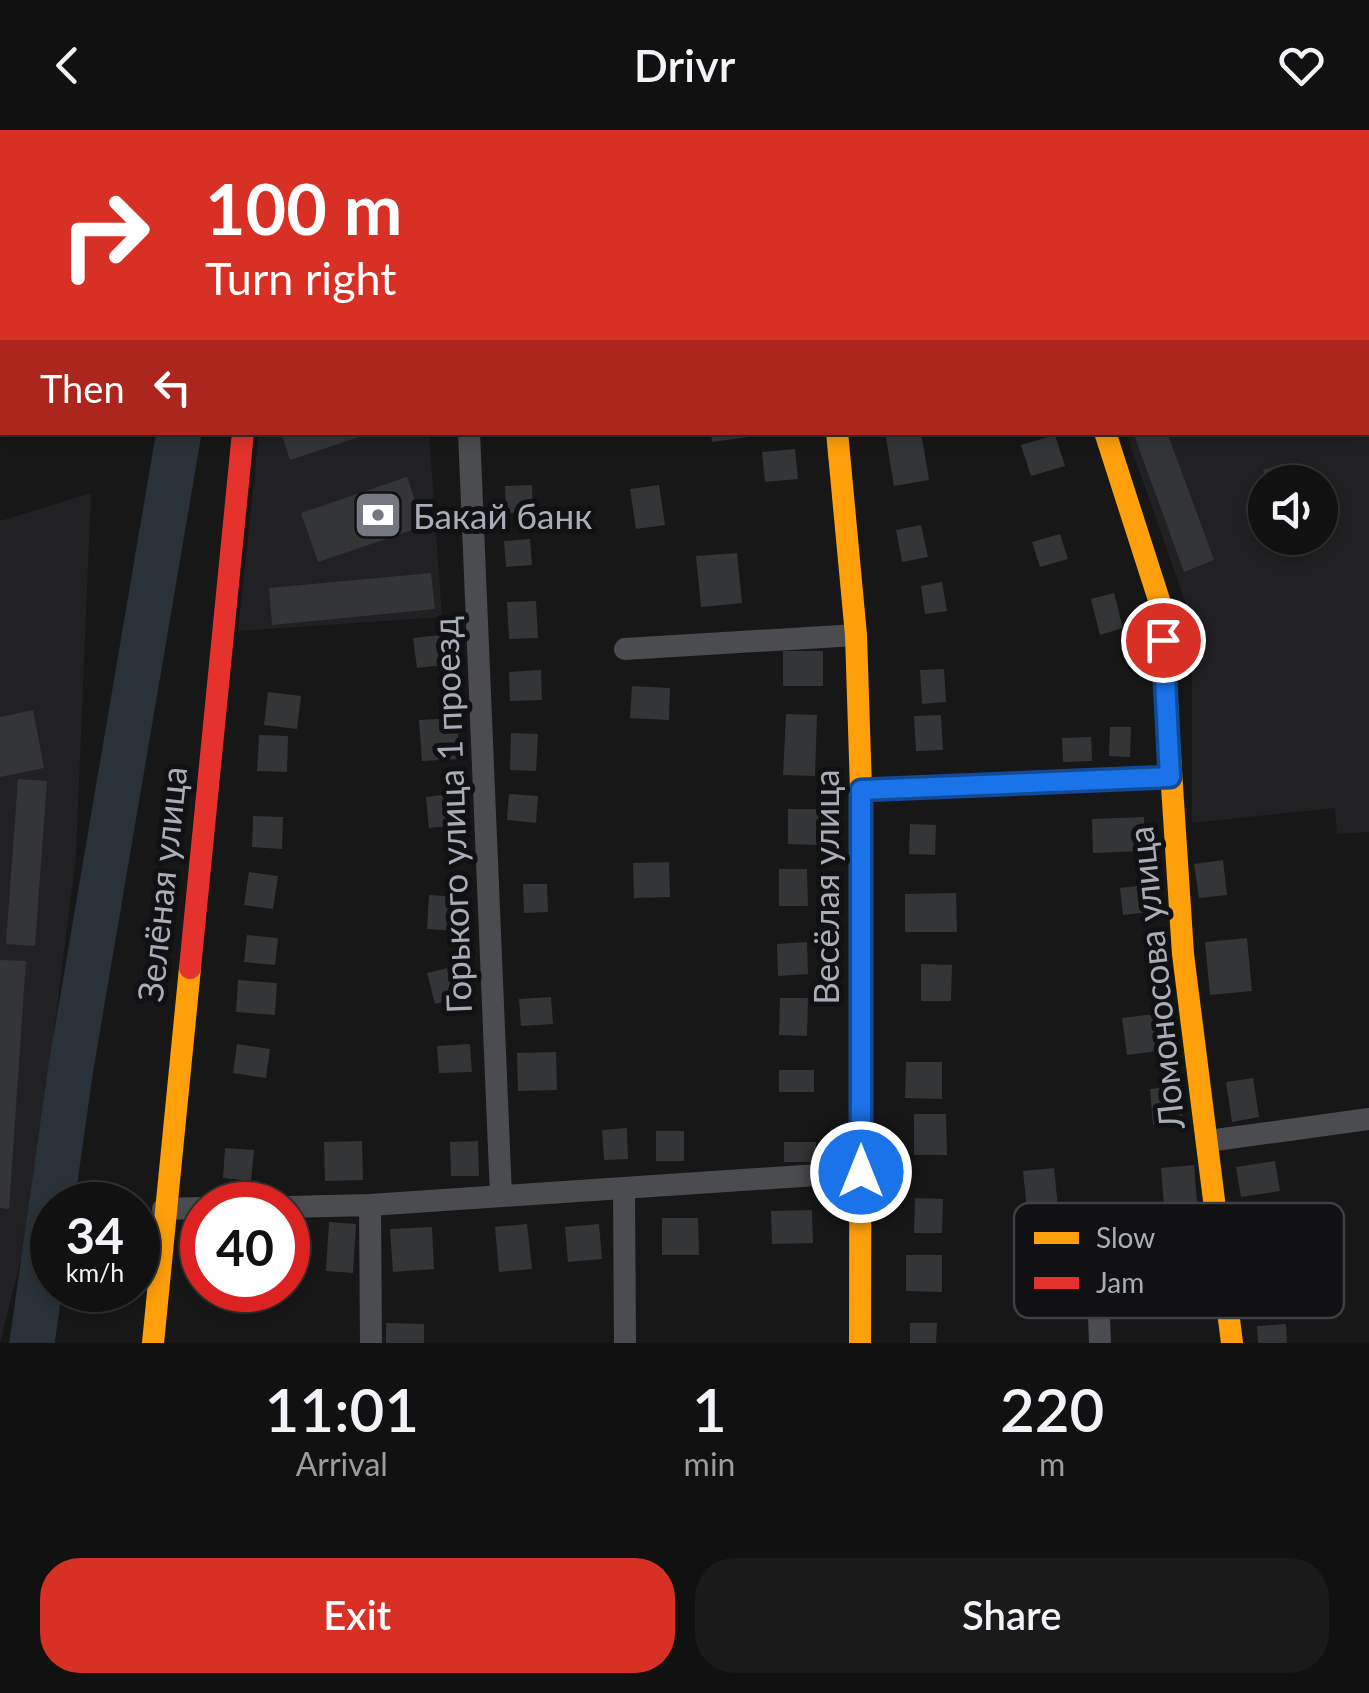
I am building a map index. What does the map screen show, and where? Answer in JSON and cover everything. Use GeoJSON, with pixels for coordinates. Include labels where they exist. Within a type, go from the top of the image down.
{"type":"FeatureCollection","features":[{"type":"Feature","properties":{"kind":"street","name":"Зелёная улица"},"geometry":{"type":"LineString","coordinates":[[152,1343],[243,435]]}},
{"type":"Feature","properties":{"kind":"street","name":"Горького улица 1 проезд"},"geometry":{"type":"LineString","coordinates":[[469,435],[502,1196]]}},
{"type":"Feature","properties":{"kind":"street","name":"Весёлая улица"},"geometry":{"type":"LineString","coordinates":[[837,435],[856,635],[861,790],[860,1343]]}},
{"type":"Feature","properties":{"kind":"street","name":"Ломоносова улица"},"geometry":{"type":"LineString","coordinates":[[1106,435],[1160,603],[1183,954],[1215,1203]]}},
{"type":"Feature","properties":{"kind":"street"},"geometry":{"type":"LineString","coordinates":[[624,649],[856,635]]}},
{"type":"Feature","properties":{"kind":"street"},"geometry":{"type":"LineString","coordinates":[[861,790],[1170,777]]}},
{"type":"Feature","properties":{"kind":"street"},"geometry":{"type":"LineString","coordinates":[[1208,1141],[1369,1119]]}},
{"type":"Feature","properties":{"kind":"street"},"geometry":{"type":"LineString","coordinates":[[310,1206],[861,1172]]}},
{"type":"Feature","properties":{"kind":"street"},"geometry":{"type":"LineString","coordinates":[[624,1188],[624,1343]]}},
{"type":"Feature","properties":{"kind":"street"},"geometry":{"type":"LineString","coordinates":[[370,1205],[372,1343]]}},
{"type":"Feature","properties":{"kind":"street"},"geometry":{"type":"LineString","coordinates":[[163,1209],[180,1209]]}},
{"type":"Feature","properties":{"kind":"street"},"geometry":{"type":"LineString","coordinates":[[1099,1318],[1100,1343]]}},
{"type":"Feature","properties":{"kind":"street","name":"Ломоносова улица"},"geometry":{"type":"LineString","coordinates":[[1229,1318],[1232,1343]]}},
{"type":"Feature","properties":{"kind":"shaded area"},"geometry":{"type":"Polygon","coordinates":[[[259,435],[429,435],[442,617],[238,631],[259,435]]]}},
{"type":"Feature","properties":{"kind":"shaded area"},"geometry":{"type":"Polygon","coordinates":[[[1127,435],[1369,435],[1369,832],[1337,834],[1335,808],[1192,823],[1192,621],[1127,435]]]}},
{"type":"Feature","properties":{"kind":"shaded area"},"geometry":{"type":"Polygon","coordinates":[[[91,493],[76,855],[36,1182],[30,1182],[30,1223],[0,1343],[0,521],[91,493]]]}},
{"type":"Feature","properties":{"kind":"building"},"geometry":{"type":"Polygon","coordinates":[[[282,435],[365,435],[290,460],[282,435]]]}},
{"type":"Feature","properties":{"kind":"building"},"geometry":{"type":"Polygon","coordinates":[[[711,435],[763,435],[712,442],[711,435]]]}},
{"type":"Feature","properties":{"kind":"building"},"geometry":{"type":"Polygon","coordinates":[[[886,435],[922,435],[929,480],[894,486],[886,435]]]}},
{"type":"Feature","properties":{"kind":"building"},"geometry":{"type":"Polygon","coordinates":[[[1055,435],[1065,466],[1031,476],[1021,445],[1055,435]]]}},
{"type":"Feature","properties":{"kind":"building"},"geometry":{"type":"Polygon","coordinates":[[[1134,435],[1168,435],[1214,560],[1184,572],[1134,435]]]}},
{"type":"Feature","properties":{"kind":"building"},"geometry":{"type":"Polygon","coordinates":[[[795,449],[798,479],[765,482],[762,452],[795,449]]]}},
{"type":"Feature","properties":{"kind":"building"},"geometry":{"type":"Polygon","coordinates":[[[407,477],[424,526],[318,562],[301,513],[407,477]]]}},
{"type":"Feature","properties":{"kind":"building"},"geometry":{"type":"Polygon","coordinates":[[[532,485],[533,512],[506,513],[505,486],[532,485]]]}},
{"type":"Feature","properties":{"kind":"building"},"geometry":{"type":"Polygon","coordinates":[[[659,485],[665,525],[636,529],[630,489],[659,485]]]}},
{"type":"Feature","properties":{"kind":"building"},"geometry":{"type":"Polygon","coordinates":[[[921,525],[928,557],[902,562],[896,530],[921,525]]]}},
{"type":"Feature","properties":{"kind":"building"},"geometry":{"type":"Polygon","coordinates":[[[1060,534],[1068,559],[1040,567],[1032,542],[1060,534]]]}},
{"type":"Feature","properties":{"kind":"building"},"geometry":{"type":"Polygon","coordinates":[[[530,539],[532,565],[506,567],[504,541],[530,539]]]}},
{"type":"Feature","properties":{"kind":"building"},"geometry":{"type":"Polygon","coordinates":[[[737,553],[742,603],[701,607],[696,556],[737,553]]]}},
{"type":"Feature","properties":{"kind":"building"},"geometry":{"type":"Polygon","coordinates":[[[431,573],[435,609],[272,625],[269,588],[431,573]]]}},
{"type":"Feature","properties":{"kind":"building"},"geometry":{"type":"Polygon","coordinates":[[[942,582],[947,611],[925,614],[921,586],[942,582]]]}},
{"type":"Feature","properties":{"kind":"building"},"geometry":{"type":"Polygon","coordinates":[[[1114,593],[1123,628],[1100,635],[1091,599],[1114,593]]]}},
{"type":"Feature","properties":{"kind":"building"},"geometry":{"type":"Polygon","coordinates":[[[536,601],[538,638],[509,639],[507,602],[536,601]]]}},
{"type":"Feature","properties":{"kind":"building"},"geometry":{"type":"Polygon","coordinates":[[[449,634],[452,664],[417,668],[413,638],[449,634]]]}},
{"type":"Feature","properties":{"kind":"building"},"geometry":{"type":"Polygon","coordinates":[[[783,651],[823,651],[823,686],[783,686],[783,651]]]}},
{"type":"Feature","properties":{"kind":"building"},"geometry":{"type":"Polygon","coordinates":[[[944,669],[946,702],[922,704],[920,670],[944,669]]]}},
{"type":"Feature","properties":{"kind":"building"},"geometry":{"type":"Polygon","coordinates":[[[541,670],[542,700],[510,701],[509,672],[541,670]]]}},
{"type":"Feature","properties":{"kind":"building"},"geometry":{"type":"Polygon","coordinates":[[[632,686],[670,688],[669,720],[630,718],[632,686]]]}},
{"type":"Feature","properties":{"kind":"building"},"geometry":{"type":"Polygon","coordinates":[[[268,692],[301,696],[297,729],[264,725],[268,692]]]}},
{"type":"Feature","properties":{"kind":"building"},"geometry":{"type":"Polygon","coordinates":[[[33,710],[44,768],[0,777],[0,717],[33,710]]]}},
{"type":"Feature","properties":{"kind":"building"},"geometry":{"type":"Polygon","coordinates":[[[786,714],[817,715],[815,776],[783,775],[786,714]]]}},
{"type":"Feature","properties":{"kind":"building"},"geometry":{"type":"Polygon","coordinates":[[[941,715],[943,750],[916,751],[914,716],[941,715]]]}},
{"type":"Feature","properties":{"kind":"building"},"geometry":{"type":"Polygon","coordinates":[[[457,718],[459,759],[422,761],[419,720],[457,718]]]}},
{"type":"Feature","properties":{"kind":"building"},"geometry":{"type":"Polygon","coordinates":[[[1110,727],[1131,727],[1130,757],[1109,756],[1110,727]]]}},
{"type":"Feature","properties":{"kind":"building"},"geometry":{"type":"Polygon","coordinates":[[[511,733],[538,734],[536,771],[510,770],[511,733]]]}},
{"type":"Feature","properties":{"kind":"building"},"geometry":{"type":"Polygon","coordinates":[[[259,735],[288,736],[287,772],[257,771],[259,735]]]}},
{"type":"Feature","properties":{"kind":"building"},"geometry":{"type":"Polygon","coordinates":[[[1091,737],[1092,761],[1063,762],[1062,738],[1091,737]]]}},
{"type":"Feature","properties":{"kind":"building"},"geometry":{"type":"Polygon","coordinates":[[[18,779],[47,781],[35,946],[6,944],[18,779]]]}},
{"type":"Feature","properties":{"kind":"building"},"geometry":{"type":"Polygon","coordinates":[[[458,793],[461,825],[429,828],[426,797],[458,793]]]}},
{"type":"Feature","properties":{"kind":"building"},"geometry":{"type":"Polygon","coordinates":[[[509,794],[538,796],[536,823],[507,820],[509,794]]]}},
{"type":"Feature","properties":{"kind":"building"},"geometry":{"type":"Polygon","coordinates":[[[788,809],[820,809],[819,845],[788,844],[788,809]]]}},
{"type":"Feature","properties":{"kind":"building"},"geometry":{"type":"Polygon","coordinates":[[[253,816],[283,817],[282,849],[252,847],[253,816]]]}},
{"type":"Feature","properties":{"kind":"building"},"geometry":{"type":"Polygon","coordinates":[[[1144,817],[1145,851],[1093,853],[1092,819],[1144,817]]]}},
{"type":"Feature","properties":{"kind":"building"},"geometry":{"type":"Polygon","coordinates":[[[910,824],[936,825],[935,855],[909,854],[910,824]]]}},
{"type":"Feature","properties":{"kind":"building"},"geometry":{"type":"Polygon","coordinates":[[[1223,860],[1227,895],[1199,898],[1194,864],[1223,860]]]}},
{"type":"Feature","properties":{"kind":"building"},"geometry":{"type":"Polygon","coordinates":[[[669,862],[670,897],[634,898],[633,863],[669,862]]]}},
{"type":"Feature","properties":{"kind":"building"},"geometry":{"type":"Polygon","coordinates":[[[779,869],[807,869],[808,906],[779,906],[779,869]]]}},
{"type":"Feature","properties":{"kind":"building"},"geometry":{"type":"Polygon","coordinates":[[[249,872],[278,876],[273,909],[244,905],[249,872]]]}},
{"type":"Feature","properties":{"kind":"building"},"geometry":{"type":"Polygon","coordinates":[[[523,884],[547,884],[548,912],[524,913],[523,884]]]}},
{"type":"Feature","properties":{"kind":"building"},"geometry":{"type":"Polygon","coordinates":[[[1146,885],[1148,912],[1123,915],[1120,888],[1146,885]]]}},
{"type":"Feature","properties":{"kind":"building"},"geometry":{"type":"Polygon","coordinates":[[[956,893],[957,932],[905,932],[905,894],[956,893]]]}},
{"type":"Feature","properties":{"kind":"building"},"geometry":{"type":"Polygon","coordinates":[[[429,895],[462,897],[460,931],[427,929],[429,895]]]}},
{"type":"Feature","properties":{"kind":"building"},"geometry":{"type":"Polygon","coordinates":[[[247,935],[278,938],[275,965],[244,962],[247,935]]]}},
{"type":"Feature","properties":{"kind":"building"},"geometry":{"type":"Polygon","coordinates":[[[1247,938],[1252,991],[1210,995],[1205,942],[1247,938]]]}},
{"type":"Feature","properties":{"kind":"building"},"geometry":{"type":"Polygon","coordinates":[[[807,942],[808,974],[778,976],[777,944],[807,942]]]}},
{"type":"Feature","properties":{"kind":"building"},"geometry":{"type":"Polygon","coordinates":[[[0,960],[26,961],[9,1209],[0,1208],[0,960]]]}},
{"type":"Feature","properties":{"kind":"building"},"geometry":{"type":"Polygon","coordinates":[[[921,964],[952,965],[951,1001],[921,1001],[921,964]]]}},
{"type":"Feature","properties":{"kind":"building"},"geometry":{"type":"Polygon","coordinates":[[[460,965],[468,995],[435,1004],[427,973],[460,965]]]}},
{"type":"Feature","properties":{"kind":"building"},"geometry":{"type":"Polygon","coordinates":[[[238,980],[277,983],[275,1015],[236,1012],[238,980]]]}},
{"type":"Feature","properties":{"kind":"building"},"geometry":{"type":"Polygon","coordinates":[[[551,997],[553,1024],[521,1026],[519,999],[551,997]]]}},
{"type":"Feature","properties":{"kind":"building"},"geometry":{"type":"Polygon","coordinates":[[[780,998],[808,998],[807,1036],[779,1035],[780,998]]]}},
{"type":"Feature","properties":{"kind":"building"},"geometry":{"type":"Polygon","coordinates":[[[1162,1013],[1166,1050],[1127,1055],[1122,1018],[1162,1013]]]}},
{"type":"Feature","properties":{"kind":"building"},"geometry":{"type":"Polygon","coordinates":[[[237,1044],[270,1049],[266,1078],[233,1073],[237,1044]]]}},
{"type":"Feature","properties":{"kind":"building"},"geometry":{"type":"Polygon","coordinates":[[[470,1044],[472,1072],[439,1073],[437,1046],[470,1044]]]}},
{"type":"Feature","properties":{"kind":"building"},"geometry":{"type":"Polygon","coordinates":[[[556,1052],[557,1090],[518,1091],[517,1053],[556,1052]]]}},
{"type":"Feature","properties":{"kind":"building"},"geometry":{"type":"Polygon","coordinates":[[[906,1062],[942,1062],[942,1099],[905,1098],[906,1062]]]}},
{"type":"Feature","properties":{"kind":"building"},"geometry":{"type":"Polygon","coordinates":[[[779,1070],[814,1070],[814,1092],[779,1092],[779,1070]]]}},
{"type":"Feature","properties":{"kind":"building"},"geometry":{"type":"Polygon","coordinates":[[[1253,1078],[1259,1117],[1232,1122],[1226,1082],[1253,1078]]]}},
{"type":"Feature","properties":{"kind":"building"},"geometry":{"type":"Polygon","coordinates":[[[1179,1086],[1183,1122],[1153,1125],[1150,1089],[1179,1086]]]}},
{"type":"Feature","properties":{"kind":"building"},"geometry":{"type":"Polygon","coordinates":[[[914,1114],[946,1114],[947,1155],[914,1155],[914,1114]]]}},
{"type":"Feature","properties":{"kind":"building"},"geometry":{"type":"Polygon","coordinates":[[[627,1128],[628,1159],[604,1160],[602,1130],[627,1128]]]}},
{"type":"Feature","properties":{"kind":"building"},"geometry":{"type":"Polygon","coordinates":[[[656,1131],[684,1131],[684,1161],[656,1161],[656,1131]]]}},
{"type":"Feature","properties":{"kind":"building"},"geometry":{"type":"Polygon","coordinates":[[[362,1141],[363,1180],[325,1181],[324,1142],[362,1141]]]}},
{"type":"Feature","properties":{"kind":"building"},"geometry":{"type":"Polygon","coordinates":[[[478,1141],[479,1176],[451,1176],[450,1142],[478,1141]]]}},
{"type":"Feature","properties":{"kind":"building"},"geometry":{"type":"Polygon","coordinates":[[[784,1142],[816,1142],[816,1162],[784,1162],[784,1142]]]}},
{"type":"Feature","properties":{"kind":"building"},"geometry":{"type":"Polygon","coordinates":[[[225,1148],[254,1150],[251,1181],[223,1178],[225,1148]]]}},
{"type":"Feature","properties":{"kind":"building"},"geometry":{"type":"Polygon","coordinates":[[[1275,1161],[1280,1191],[1241,1197],[1236,1167],[1275,1161]]]}},
{"type":"Feature","properties":{"kind":"building"},"geometry":{"type":"Polygon","coordinates":[[[1194,1165],[1197,1203],[1164,1203],[1161,1168],[1194,1165]]]}},
{"type":"Feature","properties":{"kind":"building"},"geometry":{"type":"Polygon","coordinates":[[[1054,1168],[1058,1203],[1026,1203],[1023,1171],[1054,1168]]]}},
{"type":"Feature","properties":{"kind":"building"},"geometry":{"type":"Polygon","coordinates":[[[915,1198],[943,1199],[942,1233],[914,1233],[915,1198]]]}},
{"type":"Feature","properties":{"kind":"building"},"geometry":{"type":"Polygon","coordinates":[[[812,1210],[813,1243],[772,1244],[771,1211],[812,1210]]]}},
{"type":"Feature","properties":{"kind":"building"},"geometry":{"type":"Polygon","coordinates":[[[662,1218],[698,1218],[699,1255],[662,1255],[662,1218]]]}},
{"type":"Feature","properties":{"kind":"building"},"geometry":{"type":"Polygon","coordinates":[[[329,1222],[356,1224],[353,1273],[326,1271],[329,1222]]]}},
{"type":"Feature","properties":{"kind":"building"},"geometry":{"type":"Polygon","coordinates":[[[527,1224],[532,1269],[499,1272],[495,1227],[527,1224]]]}},
{"type":"Feature","properties":{"kind":"building"},"geometry":{"type":"Polygon","coordinates":[[[599,1224],[602,1259],[568,1262],[565,1227],[599,1224]]]}},
{"type":"Feature","properties":{"kind":"building"},"geometry":{"type":"Polygon","coordinates":[[[432,1227],[434,1269],[393,1272],[390,1229],[432,1227]]]}},
{"type":"Feature","properties":{"kind":"building"},"geometry":{"type":"Polygon","coordinates":[[[906,1255],[942,1255],[942,1292],[906,1291],[906,1255]]]}},
{"type":"Feature","properties":{"kind":"building"},"geometry":{"type":"Polygon","coordinates":[[[386,1323],[424,1324],[424,1343],[386,1343],[386,1323]]]}},
{"type":"Feature","properties":{"kind":"building"},"geometry":{"type":"Polygon","coordinates":[[[910,1323],[937,1323],[936,1343],[910,1343],[910,1323]]]}},
{"type":"Feature","properties":{"kind":"building"},"geometry":{"type":"Polygon","coordinates":[[[1286,1324],[1287,1343],[1258,1343],[1257,1326],[1286,1324]]]}},
{"type":"Feature","properties":{"kind":"waterway"},"geometry":{"type":"LineString","coordinates":[[32,1343],[71,1067],[178,435]]}},
{"type":"Feature","properties":{"kind":"traffic: slow"},"geometry":{"type":"LineString","coordinates":[[837,435],[856,635],[861,790],[860,1343]]}},
{"type":"Feature","properties":{"kind":"traffic: slow"},"geometry":{"type":"LineString","coordinates":[[1106,435],[1160,603],[1183,954],[1214,1203]]}},
{"type":"Feature","properties":{"kind":"traffic: slow"},"geometry":{"type":"LineString","coordinates":[[153,1343],[190,968]]}},
{"type":"Feature","properties":{"kind":"traffic: slow"},"geometry":{"type":"LineString","coordinates":[[1229,1318],[1232,1343]]}},
{"type":"Feature","properties":{"kind":"traffic: jam"},"geometry":{"type":"LineString","coordinates":[[190,968],[243,435]]}},
{"type":"Feature","properties":{"kind":"place","name":"Бакай банк"},"geometry":{"type":"Point","coordinates":[378,515]}},
{"type":"Feature","properties":{"kind":"route"},"geometry":{"type":"LineString","coordinates":[[861,1172],[861,790],[1170,777],[1163,640]]}}]}
